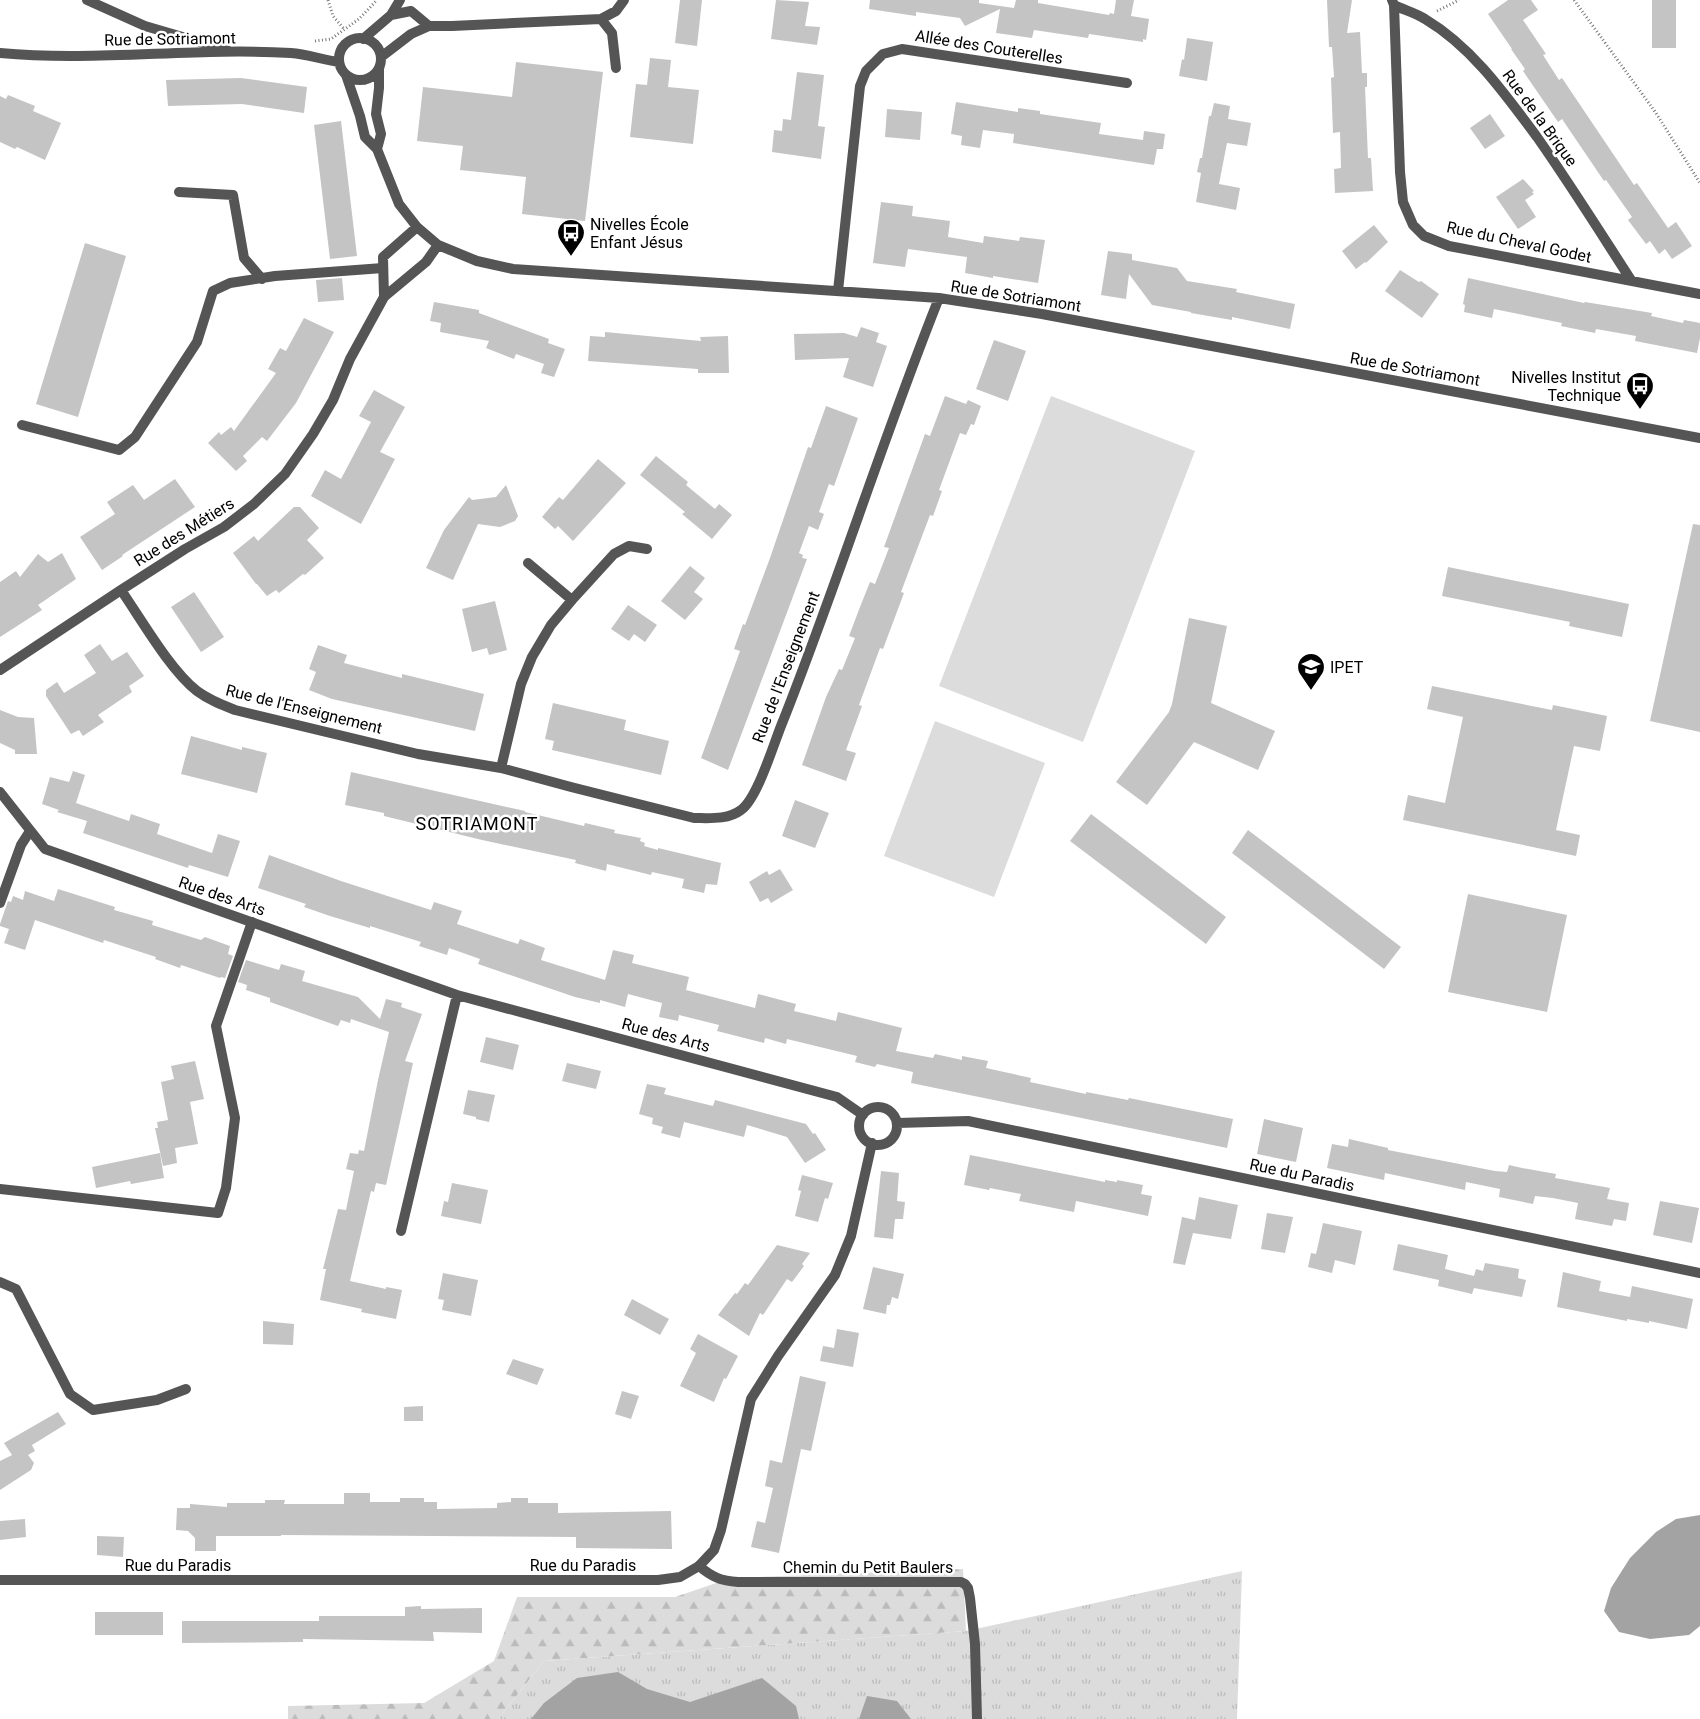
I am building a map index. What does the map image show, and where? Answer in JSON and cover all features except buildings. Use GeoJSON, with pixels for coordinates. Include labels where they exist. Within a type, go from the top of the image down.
{"type":"FeatureCollection","features":[{"type":"Feature","properties":{"kind":"street"},"geometry":{"type":"LineString","coordinates":[[87,0],[145,26],[233,52]]}},
{"type":"Feature","properties":{"kind":"street"},"geometry":{"type":"LineString","coordinates":[[363,39],[391,15],[400,0]]}},
{"type":"Feature","properties":{"kind":"street"},"geometry":{"type":"LineString","coordinates":[[381,58],[411,34],[429,26],[601,19],[616,11],[624,0]]}},
{"type":"Feature","properties":{"kind":"street","name":"Rue de la Brique"},"geometry":{"type":"LineString","coordinates":[[1393,3],[1424,18],[1440,29],[1487,72],[1513,104],[1561,172],[1631,280]]}},
{"type":"Feature","properties":{"kind":"street","name":"Rue du Cheval Godet"},"geometry":{"type":"LineString","coordinates":[[1393,3],[1403,202],[1413,225],[1424,236],[1449,246],[1700,294]]}},
{"type":"Feature","properties":{"kind":"street"},"geometry":{"type":"LineString","coordinates":[[391,15],[411,11],[429,26]]}},
{"type":"Feature","properties":{"kind":"street"},"geometry":{"type":"LineString","coordinates":[[601,19],[612,33],[616,68]]}},
{"type":"Feature","properties":{"kind":"street"},"geometry":{"type":"LineString","coordinates":[[363,39],[376,45],[381,58],[379,69],[367,79],[352,79],[342,70],[340,62],[340,56],[346,44],[352,40],[363,39]]}},
{"type":"Feature","properties":{"kind":"street","name":"Allée des Couterelles"},"geometry":{"type":"LineString","coordinates":[[838,291],[860,86],[866,72],[883,54],[902,49],[1127,83]]}},
{"type":"Feature","properties":{"kind":"street","name":"Rue de Sotriamont"},"geometry":{"type":"LineString","coordinates":[[0,52],[70,56],[233,52],[293,53],[340,62]]}},
{"type":"Feature","properties":{"kind":"street","name":"Rue de Sotriamont"},"geometry":{"type":"LineString","coordinates":[[376,149],[381,134],[376,114],[379,69]]}},
{"type":"Feature","properties":{"kind":"street","name":"Rue de Sotriamont"},"geometry":{"type":"LineString","coordinates":[[346,75],[365,137],[376,149],[399,204],[417,227],[438,245],[477,262],[513,269],[939,298],[1042,314],[1700,438]]}},
{"type":"Feature","properties":{"kind":"street"},"geometry":{"type":"LineString","coordinates":[[179,192],[232,195],[244,258],[262,278]]}},
{"type":"Feature","properties":{"kind":"street"},"geometry":{"type":"LineString","coordinates":[[384,298],[384,257],[417,227]]}},
{"type":"Feature","properties":{"kind":"street"},"geometry":{"type":"LineString","coordinates":[[384,298],[426,262],[438,245]]}},
{"type":"Feature","properties":{"kind":"street"},"geometry":{"type":"LineString","coordinates":[[22,425],[119,450],[135,437],[197,342],[213,291],[230,283],[262,278],[383,268]]}},
{"type":"Feature","properties":{"kind":"street","name":"Rue des Métiers"},"geometry":{"type":"LineString","coordinates":[[0,670],[185,549],[224,527],[254,504],[285,474],[313,434],[333,400],[350,359],[384,298]]}},
{"type":"Feature","properties":{"kind":"street","name":"Rue de l'Enseignement"},"geometry":{"type":"LineString","coordinates":[[121,590],[178,672],[196,690],[212,701],[235,710],[418,754],[501,768],[694,818],[728,816],[742,810],[756,788],[792,697],[939,298]]}},
{"type":"Feature","properties":{"kind":"street"},"geometry":{"type":"LineString","coordinates":[[501,768],[521,684],[532,657],[552,625],[614,554],[629,546],[647,549]]}},
{"type":"Feature","properties":{"kind":"street"},"geometry":{"type":"LineString","coordinates":[[528,563],[572,600]]}},
{"type":"Feature","properties":{"kind":"street","name":"Rue des Arts"},"geometry":{"type":"LineString","coordinates":[[0,792],[45,849],[457,995],[837,1097],[863,1115]]}},
{"type":"Feature","properties":{"kind":"street"},"geometry":{"type":"LineString","coordinates":[[0,903],[21,845],[30,831]]}},
{"type":"Feature","properties":{"kind":"street"},"geometry":{"type":"LineString","coordinates":[[0,1189],[218,1213],[226,1188],[235,1118],[216,1026],[252,922]]}},
{"type":"Feature","properties":{"kind":"street"},"geometry":{"type":"LineString","coordinates":[[401,1231],[457,995]]}},
{"type":"Feature","properties":{"kind":"street"},"geometry":{"type":"LineString","coordinates":[[874,1107],[890,1111],[897,1123],[896,1133],[892,1139],[884,1144],[872,1144],[866,1140],[860,1129],[863,1115],[874,1107]]}},
{"type":"Feature","properties":{"kind":"street","name":"Rue du Paradis"},"geometry":{"type":"LineString","coordinates":[[897,1123],[968,1121],[1700,1273]]}},
{"type":"Feature","properties":{"kind":"street","name":"Rue du Paradis"},"geometry":{"type":"LineString","coordinates":[[0,1580],[658,1580],[680,1577],[699,1566],[714,1550],[721,1530],[751,1399],[778,1356],[835,1275],[851,1236],[872,1144]]}},
{"type":"Feature","properties":{"kind":"street"},"geometry":{"type":"LineString","coordinates":[[0,1282],[16,1289],[70,1394],[92,1410],[158,1400],[186,1389]]}},
{"type":"Feature","properties":{"kind":"street","name":"Chemin du Petit Baulers"},"geometry":{"type":"LineString","coordinates":[[699,1566],[710,1576],[723,1581],[961,1582],[965,1584],[970,1598],[977,1719]]}},
{"type":"Feature","properties":{"kind":"path"},"geometry":{"type":"LineString","coordinates":[[328,0],[333,16],[344,29],[359,19],[378,0]]}},
{"type":"Feature","properties":{"kind":"path"},"geometry":{"type":"LineString","coordinates":[[1424,18],[1459,0]]}},
{"type":"Feature","properties":{"kind":"path"},"geometry":{"type":"LineString","coordinates":[[1574,0],[1656,113],[1700,183]]}},
{"type":"Feature","properties":{"kind":"green space"},"geometry":{"type":"Polygon","coordinates":[[[1051,396],[1195,451],[1083,742],[939,686],[1051,396]]]}},
{"type":"Feature","properties":{"kind":"green space"},"geometry":{"type":"Polygon","coordinates":[[[935,721],[1045,763],[994,897],[884,856],[935,721]]]}},
{"type":"Feature","properties":{"kind":"green space"},"geometry":{"type":"Polygon","coordinates":[[[963,1569],[966,1631],[544,1661],[498,1719],[288,1719],[288,1706],[424,1703],[494,1661],[517,1597],[675,1597],[731,1578],[963,1569]]]}},
{"type":"Feature","properties":{"kind":"green space"},"geometry":{"type":"Polygon","coordinates":[[[1242,1571],[1237,1719],[498,1719],[544,1661],[966,1631],[1242,1571]]]}},
{"type":"Feature","properties":{"kind":"shaded area"},"geometry":{"type":"Polygon","coordinates":[[[1700,1515],[1700,1626],[1689,1635],[1650,1639],[1619,1632],[1604,1611],[1611,1588],[1630,1558],[1656,1532],[1676,1519],[1700,1515]]]}},
{"type":"Feature","properties":{"kind":"shaded area"},"geometry":{"type":"Polygon","coordinates":[[[618,1672],[647,1689],[690,1702],[762,1678],[796,1706],[799,1719],[531,1719],[544,1703],[577,1678],[618,1672]]]}},
{"type":"Feature","properties":{"kind":"shaded area"},"geometry":{"type":"Polygon","coordinates":[[[867,1696],[897,1701],[911,1719],[859,1719],[867,1696]]]}},
{"type":"Feature","properties":{"kind":"place","name":"Nivelles École Enfant Jésus"},"geometry":{"type":"Point","coordinates":[571,257]}},
{"type":"Feature","properties":{"kind":"place","name":"Nivelles Institut Technique"},"geometry":{"type":"Point","coordinates":[1640,410]}},
{"type":"Feature","properties":{"kind":"place","name":"IPET"},"geometry":{"type":"Point","coordinates":[1311,691]}},
{"type":"Feature","properties":{"kind":"district","name":"SOTRIAMONT"},"geometry":{"type":"Point","coordinates":[477,823]}}]}
